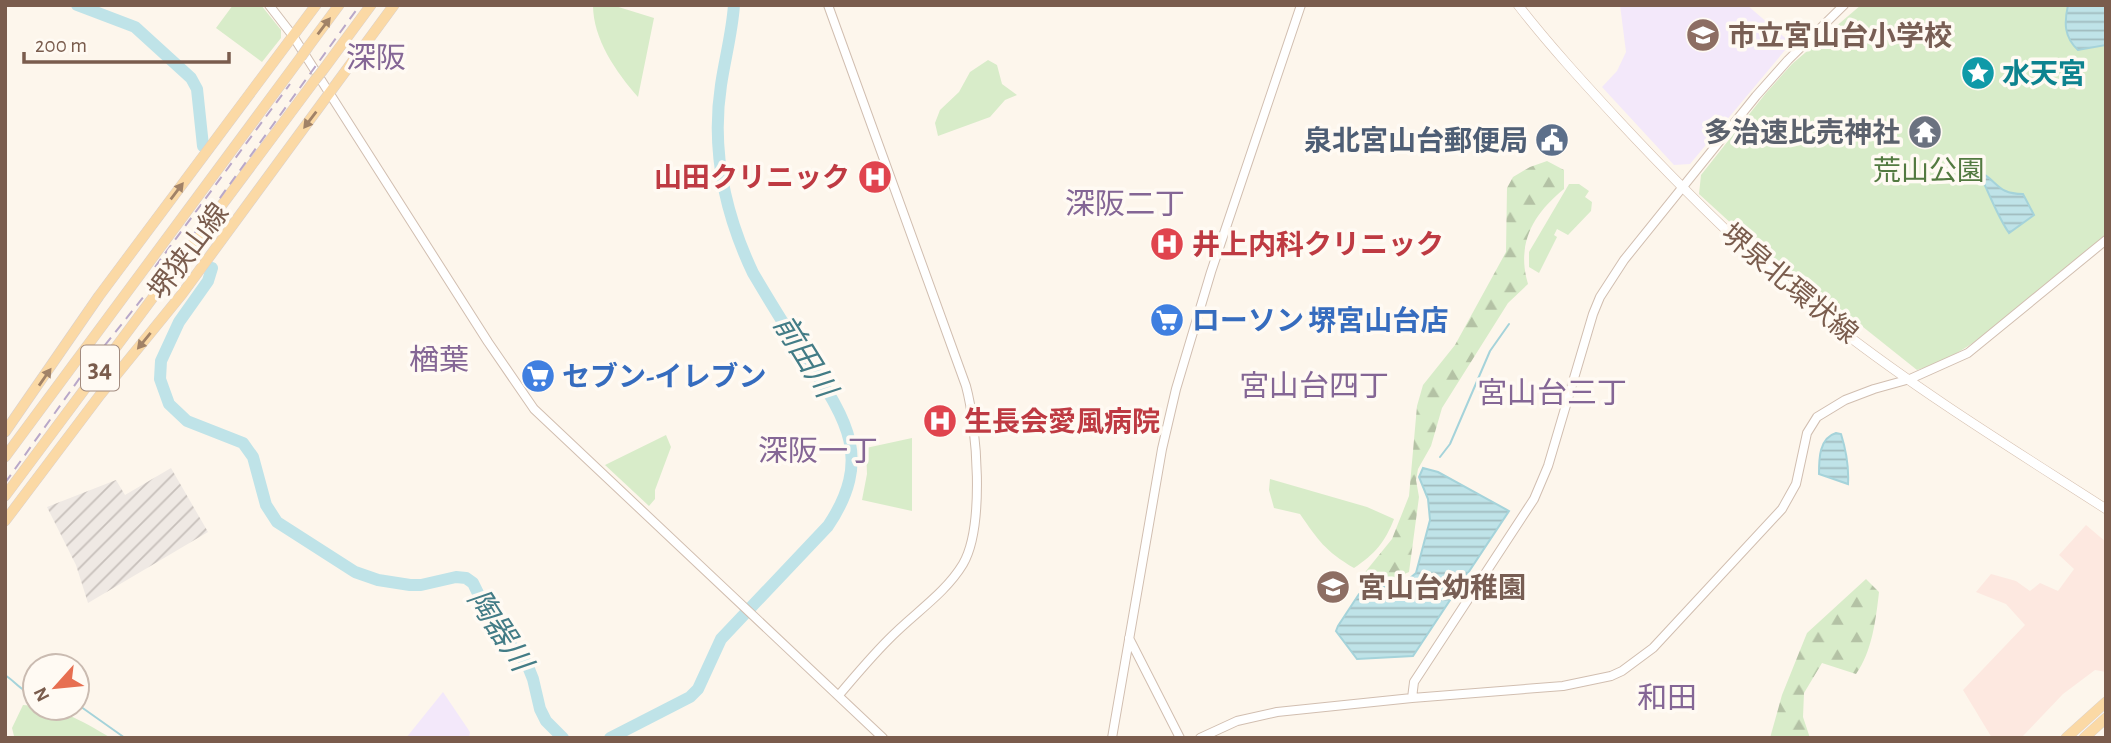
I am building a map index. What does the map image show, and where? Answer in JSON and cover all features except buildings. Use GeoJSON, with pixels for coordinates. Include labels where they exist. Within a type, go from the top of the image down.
{"type":"FeatureCollection","features":[{"type":"Feature","properties":{"kind":"main road"},"geometry":{"type":"LineString","coordinates":[[5,432],[99,296],[316,5]]}},
{"type":"Feature","properties":{"kind":"main road","name":"堺狭山線"},"geometry":{"type":"LineString","coordinates":[[7,456],[339,5]]}},
{"type":"Feature","properties":{"kind":"main road","name":"堺狭山線"},"geometry":{"type":"LineString","coordinates":[[5,496],[371,5]]}},
{"type":"Feature","properties":{"kind":"main road"},"geometry":{"type":"LineString","coordinates":[[5,521],[181,294],[394,5]]}},
{"type":"Feature","properties":{"kind":"main road","name":"堺泉北環状線"},"geometry":{"type":"LineString","coordinates":[[1518,5],[1598,97],[1683,188],[1740,243],[1838,328],[2106,509]]}},
{"type":"Feature","properties":{"kind":"main road"},"geometry":{"type":"LineString","coordinates":[[2066,738],[2106,702]]}},
{"type":"Feature","properties":{"kind":"main road"},"geometry":{"type":"LineString","coordinates":[[2084,738],[2106,718]]}},
{"type":"Feature","properties":{"kind":"street"},"geometry":{"type":"LineString","coordinates":[[269,5],[293,36],[488,342],[534,409],[883,738]]}},
{"type":"Feature","properties":{"kind":"street"},"geometry":{"type":"LineString","coordinates":[[828,5],[965,386],[975,435],[975,531],[965,561],[942,590],[889,639],[839,695]]}},
{"type":"Feature","properties":{"kind":"street"},"geometry":{"type":"LineString","coordinates":[[1112,738],[1162,449],[1176,389],[1211,272],[1301,5]]}},
{"type":"Feature","properties":{"kind":"street"},"geometry":{"type":"LineString","coordinates":[[1412,698],[1414,682],[1524,516],[1542,481],[1593,314],[1624,260],[1788,60],[1844,5]]}},
{"type":"Feature","properties":{"kind":"street"},"geometry":{"type":"LineString","coordinates":[[1200,738],[1237,721],[1277,712],[1563,686],[1600,680],[1622,671],[1653,648],[1782,509],[1796,484],[1807,433],[1817,417],[1846,400],[1952,362],[1983,342],[2106,240]]}},
{"type":"Feature","properties":{"kind":"street"},"geometry":{"type":"LineString","coordinates":[[1129,638],[1180,738]]}},
{"type":"Feature","properties":{"kind":"shaded area"},"geometry":{"type":"Polygon","coordinates":[[[1620,5],[1747,5],[1791,43],[1690,164],[1674,165],[1602,87],[1617,71],[1626,52],[1620,5]]]}},
{"type":"Feature","properties":{"kind":"shaded area"},"geometry":{"type":"Polygon","coordinates":[[[171,468],[208,532],[88,603],[76,565],[47,507],[116,480],[125,495],[171,468]]]}},
{"type":"Feature","properties":{"kind":"shaded area"},"geometry":{"type":"Polygon","coordinates":[[[2086,525],[2106,542],[2106,672],[2095,670],[2063,694],[2021,738],[1992,738],[1963,690],[2025,625],[2006,604],[1976,592],[1991,574],[2016,581],[2030,591],[2040,583],[2058,591],[2074,569],[2059,555],[2086,525]]]}},
{"type":"Feature","properties":{"kind":"shaded area"},"geometry":{"type":"Polygon","coordinates":[[[443,692],[470,732],[469,738],[406,738],[443,692]]]}},
{"type":"Feature","properties":{"kind":"green space"},"geometry":{"type":"Polygon","coordinates":[[[233,5],[261,5],[281,30],[281,38],[262,62],[216,28],[233,5]]]}},
{"type":"Feature","properties":{"kind":"green space"},"geometry":{"type":"Polygon","coordinates":[[[593,5],[612,5],[654,18],[638,97],[622,77],[601,42],[593,5]]]}},
{"type":"Feature","properties":{"kind":"green space","name":"荒山公園"},"geometry":{"type":"Polygon","coordinates":[[[1861,5],[2106,5],[2106,234],[1975,342],[1933,365],[1917,370],[1838,307],[1779,267],[1699,194],[1701,175],[1766,93],[1792,64],[1861,5]]]}},
{"type":"Feature","properties":{"kind":"green space"},"geometry":{"type":"Polygon","coordinates":[[[988,60],[997,65],[1002,84],[1017,95],[1005,100],[990,117],[938,136],[935,123],[940,110],[959,92],[970,72],[988,60]]]}},
{"type":"Feature","properties":{"kind":"green space"},"geometry":{"type":"Polygon","coordinates":[[[1547,161],[1564,170],[1564,189],[1544,209],[1530,231],[1524,256],[1528,284],[1508,303],[1442,408],[1431,446],[1418,469],[1416,480],[1419,497],[1409,572],[1388,581],[1360,582],[1392,539],[1409,496],[1417,406],[1423,385],[1455,345],[1506,252],[1507,188],[1513,177],[1547,161]]]}},
{"type":"Feature","properties":{"kind":"green space"},"geometry":{"type":"Polygon","coordinates":[[[1569,184],[1579,184],[1589,191],[1585,197],[1592,202],[1591,211],[1568,235],[1557,229],[1554,235],[1557,237],[1539,273],[1529,267],[1529,252],[1569,184]]]}},
{"type":"Feature","properties":{"kind":"green space"},"geometry":{"type":"Polygon","coordinates":[[[666,435],[671,447],[655,490],[655,499],[649,506],[605,465],[666,435]]]}},
{"type":"Feature","properties":{"kind":"green space"},"geometry":{"type":"Polygon","coordinates":[[[912,438],[912,511],[862,500],[867,474],[866,448],[912,438]]]}},
{"type":"Feature","properties":{"kind":"green space"},"geometry":{"type":"Polygon","coordinates":[[[1270,479],[1367,507],[1394,519],[1378,547],[1354,568],[1323,544],[1300,514],[1274,508],[1269,490],[1270,479]]]}},
{"type":"Feature","properties":{"kind":"green space"},"geometry":{"type":"Polygon","coordinates":[[[1866,579],[1879,592],[1872,635],[1866,656],[1856,674],[1822,663],[1804,693],[1803,717],[1810,738],[1770,738],[1782,695],[1807,633],[1866,579]]]}},
{"type":"Feature","properties":{"kind":"green space"},"geometry":{"type":"Polygon","coordinates":[[[21,709],[21,722],[83,722],[111,738],[17,738],[12,728],[21,709]]]}},
{"type":"Feature","properties":{"kind":"water"},"geometry":{"type":"Polygon","coordinates":[[[2068,5],[2106,5],[2106,45],[2078,50],[2066,29],[2068,5]]]}},
{"type":"Feature","properties":{"kind":"water"},"geometry":{"type":"Polygon","coordinates":[[[1978,171],[2002,189],[2023,194],[2034,215],[2009,233],[1978,171]]]}},
{"type":"Feature","properties":{"kind":"water"},"geometry":{"type":"Polygon","coordinates":[[[1836,433],[1841,434],[1844,446],[1848,484],[1819,474],[1823,444],[1836,433]]]}},
{"type":"Feature","properties":{"kind":"water"},"geometry":{"type":"Polygon","coordinates":[[[1423,468],[1438,472],[1509,511],[1413,656],[1357,659],[1336,631],[1359,594],[1409,579],[1416,573],[1430,520],[1428,499],[1419,477],[1423,468]]]}},
{"type":"Feature","properties":{"kind":"waterway","name":"陶器川"},"geometry":{"type":"LineString","coordinates":[[77,5],[135,27],[191,78],[197,89],[203,146]]}},
{"type":"Feature","properties":{"kind":"waterway","name":"前田川"},"geometry":{"type":"LineString","coordinates":[[610,738],[690,697],[698,689],[721,639],[828,526],[842,501],[850,478],[852,457],[842,417],[753,273],[728,205],[719,157],[718,109],[734,5]]}},
{"type":"Feature","properties":{"kind":"waterway","name":"陶器川"},"geometry":{"type":"LineString","coordinates":[[212,268],[208,281],[179,322],[161,361],[160,379],[169,404],[187,421],[243,443],[253,457],[266,505],[277,522],[355,572],[378,580],[410,585],[456,577],[466,578],[473,583],[493,624],[527,664],[546,721],[563,738]]}},
{"type":"Feature","properties":{"kind":"waterway"},"geometry":{"type":"LineString","coordinates":[[1440,457],[1450,444],[1490,351],[1509,324]]}},
{"type":"Feature","properties":{"kind":"waterway"},"geometry":{"type":"LineString","coordinates":[[5,675],[21,687]]}},
{"type":"Feature","properties":{"kind":"waterway"},"geometry":{"type":"LineString","coordinates":[[91,714],[125,738]]}},
{"type":"Feature","properties":{"kind":"railway"},"geometry":{"type":"LineString","coordinates":[[5,483],[89,365],[193,235],[360,5]]}},
{"type":"Feature","properties":{"kind":"railway"},"geometry":{"type":"LineString","coordinates":[[155,267],[290,84]]}},
{"type":"Feature","properties":{"kind":"place","name":"市立宮山台小学校"},"geometry":{"type":"Point","coordinates":[1703,35]}},
{"type":"Feature","properties":{"kind":"place","name":"水天宮"},"geometry":{"type":"Point","coordinates":[1978,73]}},
{"type":"Feature","properties":{"kind":"place","name":"多治速比売神社"},"geometry":{"type":"Point","coordinates":[1925,132]}},
{"type":"Feature","properties":{"kind":"place","name":"泉北宮山台郵便局"},"geometry":{"type":"Point","coordinates":[1552,140]}},
{"type":"Feature","properties":{"kind":"place","name":"山田クリニック"},"geometry":{"type":"Point","coordinates":[875,177]}},
{"type":"Feature","properties":{"kind":"place","name":"井上内科クリニック"},"geometry":{"type":"Point","coordinates":[1167,244]}},
{"type":"Feature","properties":{"kind":"place","name":"ローソン 堺宮山台店"},"geometry":{"type":"Point","coordinates":[1167,320]}},
{"type":"Feature","properties":{"kind":"place","name":"セブン-イレブン"},"geometry":{"type":"Point","coordinates":[538,376]}},
{"type":"Feature","properties":{"kind":"place","name":"生長会愛風病院"},"geometry":{"type":"Point","coordinates":[940,421]}},
{"type":"Feature","properties":{"kind":"place","name":"宮山台幼稚園"},"geometry":{"type":"Point","coordinates":[1333,587]}},
{"type":"Feature","properties":{"kind":"district","name":"深阪"},"geometry":{"type":"Point","coordinates":[376,58]}},
{"type":"Feature","properties":{"kind":"district","name":"深阪二丁"},"geometry":{"type":"Point","coordinates":[1125,204]}},
{"type":"Feature","properties":{"kind":"district","name":"楢葉"},"geometry":{"type":"Point","coordinates":[439,360]}},
{"type":"Feature","properties":{"kind":"district","name":"宮山台四丁"},"geometry":{"type":"Point","coordinates":[1314,386]}},
{"type":"Feature","properties":{"kind":"district","name":"宮山台三丁"},"geometry":{"type":"Point","coordinates":[1552,393]}},
{"type":"Feature","properties":{"kind":"district","name":"深阪一丁"},"geometry":{"type":"Point","coordinates":[818,451]}},
{"type":"Feature","properties":{"kind":"district","name":"和田"},"geometry":{"type":"Point","coordinates":[1667,698]}}]}
